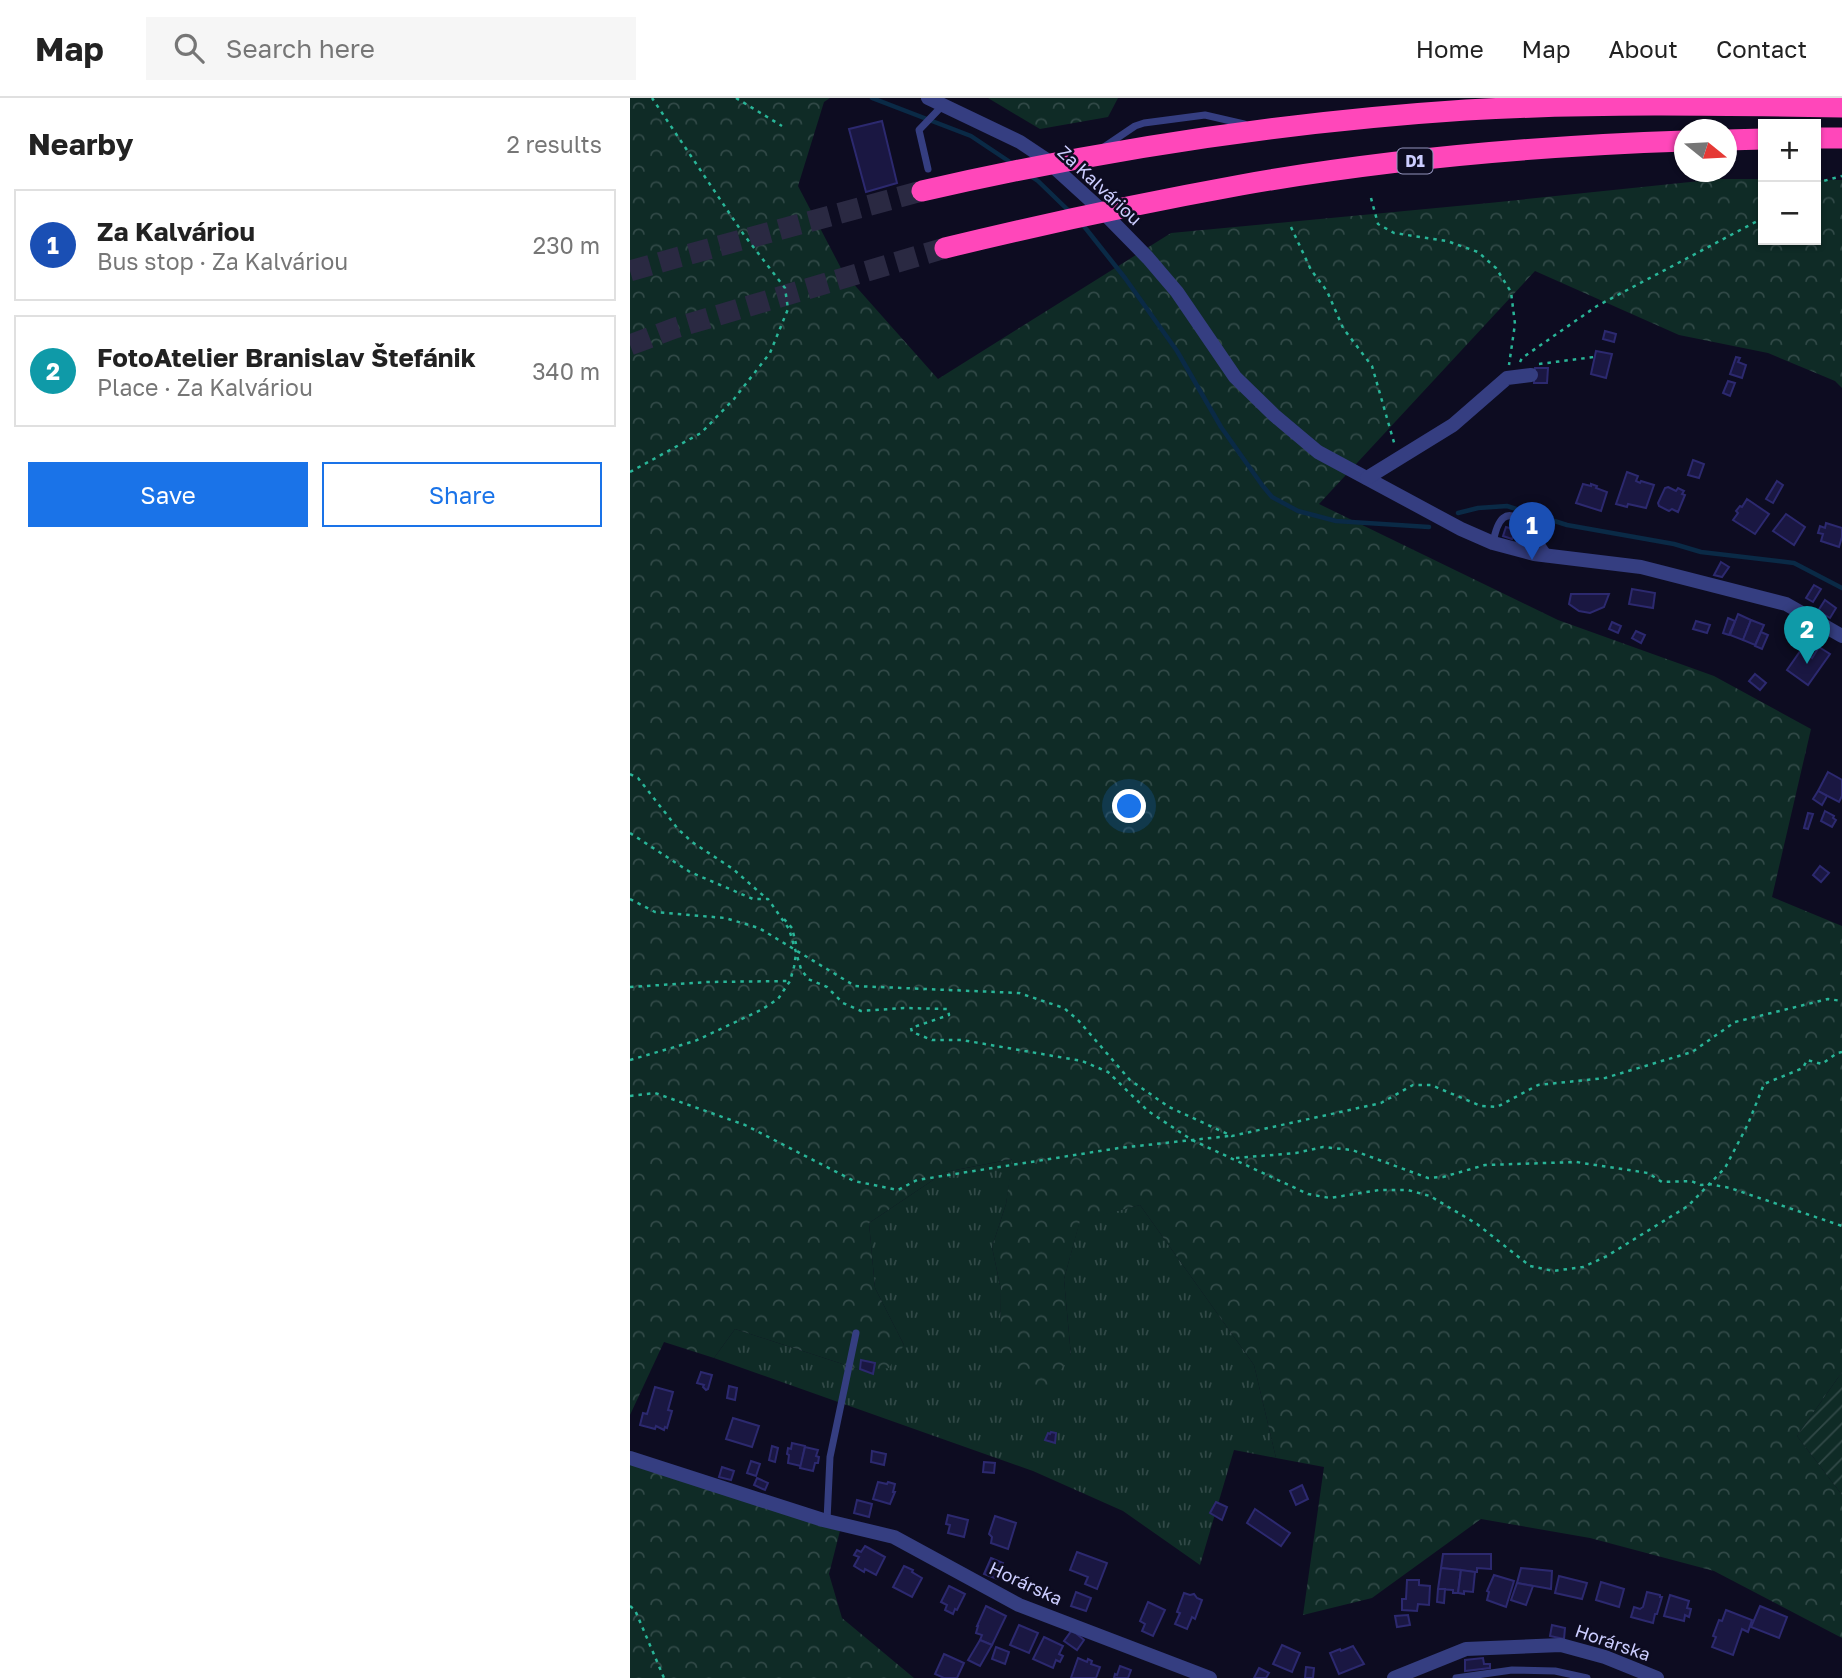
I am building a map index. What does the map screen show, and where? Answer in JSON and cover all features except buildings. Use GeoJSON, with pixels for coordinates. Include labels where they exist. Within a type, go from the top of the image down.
{"type":"FeatureCollection","features":[{"type":"Feature","properties":{"kind":"highway"},"geometry":{"type":"LineString","coordinates":[[922,191],[1089,157],[1262,130],[1466,110],[1560,106],[1842,107]]}},
{"type":"Feature","properties":{"kind":"highway"},"geometry":{"type":"LineString","coordinates":[[1821,138],[1842,138]]}},
{"type":"Feature","properties":{"kind":"highway"},"geometry":{"type":"LineString","coordinates":[[1737,140],[1758,139]]}},
{"type":"Feature","properties":{"kind":"highway","name":"D1"},"geometry":{"type":"LineString","coordinates":[[945,248],[1149,203],[1292,177],[1449,157],[1558,147],[1674,142]]}},
{"type":"Feature","properties":{"kind":"street","name":"Za Kalváriou"},"geometry":{"type":"LineString","coordinates":[[928,98],[939,109],[1020,142],[1044,158],[1148,258],[1177,292],[1235,377],[1318,452],[1461,529],[1493,543],[1514,550],[1550,556],[1641,567],[1786,604],[1842,636]]}},
{"type":"Feature","properties":{"kind":"street"},"geometry":{"type":"LineString","coordinates":[[1367,478],[1453,425],[1507,378],[1531,375]]}},
{"type":"Feature","properties":{"kind":"street","name":"Horárska"},"geometry":{"type":"LineString","coordinates":[[630,1458],[827,1521],[894,1537],[1019,1605],[1210,1678]]}},
{"type":"Feature","properties":{"kind":"street","name":"Horárska"},"geometry":{"type":"LineString","coordinates":[[1394,1678],[1466,1649],[1560,1645],[1605,1657],[1657,1678]]}},
{"type":"Feature","properties":{"kind":"lane"},"geometry":{"type":"LineString","coordinates":[[928,169],[919,131],[939,109]]}},
{"type":"Feature","properties":{"kind":"lane"},"geometry":{"type":"LineString","coordinates":[[1493,543],[1500,519],[1514,516],[1527,524],[1550,556]]}},
{"type":"Feature","properties":{"kind":"lane"},"geometry":{"type":"LineString","coordinates":[[827,1521],[830,1457],[856,1333]]}},
{"type":"Feature","properties":{"kind":"lane"},"geometry":{"type":"LineString","coordinates":[[1456,1678],[1512,1670],[1555,1671],[1587,1678]]}},
{"type":"Feature","properties":{"kind":"path"},"geometry":{"type":"LineString","coordinates":[[630,472],[701,433],[734,399],[770,353],[788,309],[785,288],[744,235],[652,98]]}},
{"type":"Feature","properties":{"kind":"path"},"geometry":{"type":"LineString","coordinates":[[736,98],[782,126]]}},
{"type":"Feature","properties":{"kind":"path"},"geometry":{"type":"LineString","coordinates":[[1820,182],[1842,176]]}},
{"type":"Feature","properties":{"kind":"path"},"geometry":{"type":"LineString","coordinates":[[1371,198],[1378,223],[1394,233],[1447,241],[1478,253],[1496,268],[1511,292],[1515,324],[1507,378]]}},
{"type":"Feature","properties":{"kind":"path"},"geometry":{"type":"LineString","coordinates":[[1507,378],[1522,358],[1597,306],[1758,221]]}},
{"type":"Feature","properties":{"kind":"path"},"geometry":{"type":"LineString","coordinates":[[1291,227],[1311,270],[1327,291],[1343,328],[1372,366],[1398,457]]}},
{"type":"Feature","properties":{"kind":"path"},"geometry":{"type":"LineString","coordinates":[[1531,375],[1532,364],[1594,357]]}},
{"type":"Feature","properties":{"kind":"path"},"geometry":{"type":"LineString","coordinates":[[630,774],[638,778],[678,830],[733,869],[768,899],[792,928],[801,970],[808,979],[827,987],[843,1003],[861,1011],[904,1007],[948,1009],[949,1015],[911,1028],[912,1032],[932,1041],[961,1040],[1082,1061],[1108,1072],[1148,1111],[1192,1140],[1308,1194],[1330,1198],[1379,1190],[1408,1190],[1430,1196],[1477,1224],[1530,1266],[1553,1271],[1583,1267],[1607,1256],[1688,1206],[1725,1168],[1748,1124],[1764,1084],[1803,1068],[1807,1060],[1822,1064],[1842,1052]]}},
{"type":"Feature","properties":{"kind":"path"},"geometry":{"type":"LineString","coordinates":[[630,833],[690,872],[753,899],[768,899]]}},
{"type":"Feature","properties":{"kind":"path"},"geometry":{"type":"LineString","coordinates":[[630,899],[655,912],[725,918],[759,928],[855,986],[1019,993],[1064,1008],[1078,1020],[1130,1080],[1169,1107],[1232,1136]]}},
{"type":"Feature","properties":{"kind":"path"},"geometry":{"type":"LineString","coordinates":[[630,1060],[695,1041],[761,1010],[778,999],[790,981],[796,951]]}},
{"type":"Feature","properties":{"kind":"path"},"geometry":{"type":"LineString","coordinates":[[630,987],[790,981]]}},
{"type":"Feature","properties":{"kind":"path"},"geometry":{"type":"LineString","coordinates":[[630,1096],[655,1093],[745,1125],[854,1181],[898,1190],[916,1180],[1119,1148],[1232,1136],[1381,1103],[1413,1086],[1431,1085],[1481,1106],[1497,1107],[1538,1085],[1605,1078],[1692,1052],[1735,1021],[1828,999],[1842,1001]]}},
{"type":"Feature","properties":{"kind":"path"},"geometry":{"type":"LineString","coordinates":[[1233,1158],[1296,1153],[1323,1147],[1352,1150],[1429,1178],[1443,1177],[1485,1165],[1576,1162],[1648,1173],[1661,1182],[1691,1181],[1701,1185],[1709,1184],[1754,1195],[1842,1226]]}},
{"type":"Feature","properties":{"kind":"path"},"geometry":{"type":"LineString","coordinates":[[630,1606],[635,1610],[664,1678]]}},
{"type":"Feature","properties":{"kind":"green space"},"geometry":{"type":"Polygon","coordinates":[[[630,98],[830,98],[824,102],[798,186],[843,272],[938,379],[1171,233],[1690,182],[1758,179],[1758,245],[1821,245],[1821,180],[1842,180],[1842,388],[1835,381],[1768,353],[1679,335],[1535,271],[1319,504],[1558,620],[1714,676],[1811,729],[1772,897],[1842,926],[1842,1372],[1797,1436],[1842,1495],[1842,1638],[1714,1571],[1590,1538],[1481,1519],[1372,1598],[1303,1615],[1324,1467],[1276,1458],[1254,1365],[1140,1205],[1080,1221],[1064,1279],[1071,1356],[1042,1394],[999,1368],[1001,1290],[992,1247],[1006,1204],[1012,1159],[945,1172],[869,1223],[875,1288],[904,1345],[889,1368],[864,1371],[735,1329],[714,1358],[664,1342],[630,1415],[630,98]]]}},
{"type":"Feature","properties":{"kind":"green space"},"geometry":{"type":"Polygon","coordinates":[[[988,98],[1118,98],[1108,117],[1040,129],[988,98]]]}},
{"type":"Feature","properties":{"kind":"green space"},"geometry":{"type":"Polygon","coordinates":[[[1013,1159],[1006,1204],[992,1247],[1001,1290],[1000,1368],[1071,1356],[1064,1279],[1080,1220],[1140,1205],[1254,1365],[1276,1458],[1234,1450],[1200,1565],[1123,1511],[1033,1471],[714,1358],[735,1329],[864,1371],[904,1345],[875,1288],[869,1223],[945,1172],[1013,1159]]]}},
{"type":"Feature","properties":{"kind":"green space"},"geometry":{"type":"Polygon","coordinates":[[[1842,1372],[1842,1495],[1797,1436],[1842,1372]]]}},
{"type":"Feature","properties":{"kind":"green space"},"geometry":{"type":"Polygon","coordinates":[[[630,1453],[842,1523],[829,1574],[842,1618],[914,1678],[630,1678],[630,1453]]]}},
{"type":"Feature","properties":{"kind":"waterway"},"geometry":{"type":"LineString","coordinates":[[872,98],[971,136],[1013,164]]}},
{"type":"Feature","properties":{"kind":"waterway"},"geometry":{"type":"LineString","coordinates":[[1029,175],[1069,211]]}},
{"type":"Feature","properties":{"kind":"waterway"},"geometry":{"type":"LineString","coordinates":[[1083,225],[1177,351],[1221,427],[1272,497],[1298,511],[1336,521],[1429,527]]}},
{"type":"Feature","properties":{"kind":"waterway"},"geometry":{"type":"LineString","coordinates":[[1458,513],[1478,508],[1507,506],[1567,525],[1674,544],[1701,552],[1794,563],[1842,588]]}},
{"type":"Feature","properties":{"kind":"tunnel"},"geometry":{"type":"LineString","coordinates":[[630,271],[922,191]]}},
{"type":"Feature","properties":{"kind":"tunnel"},"geometry":{"type":"LineString","coordinates":[[630,345],[675,328],[945,248]]}},
{"type":"Feature","properties":{"kind":"place","name":"Za Kalváriou"},"geometry":{"type":"Point","coordinates":[1532,560]}},
{"type":"Feature","properties":{"kind":"place","name":"FotoAtelier Branislav Štefánik"},"geometry":{"type":"Point","coordinates":[1807,664]}}]}
